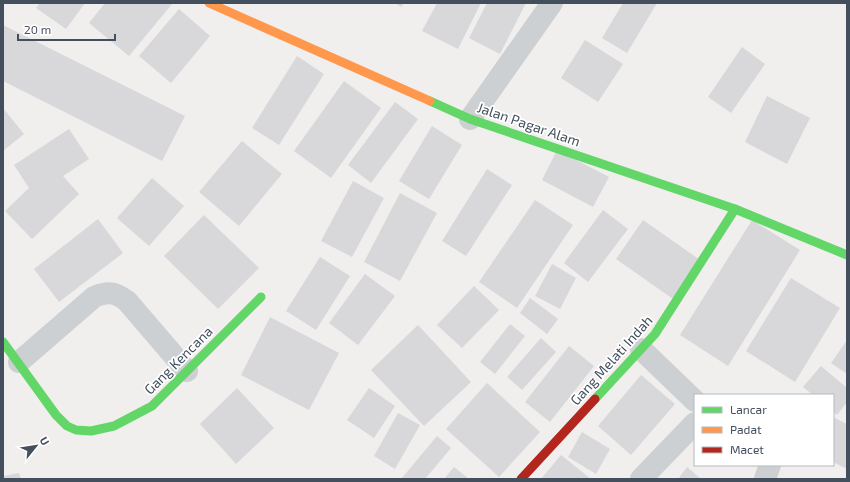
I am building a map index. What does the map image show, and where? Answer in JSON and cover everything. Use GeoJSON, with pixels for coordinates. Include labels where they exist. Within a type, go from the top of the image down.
{"type":"FeatureCollection","features":[{"type":"Feature","properties":{"kind":"street","name":"Jalan Pagar Alam"},"geometry":{"type":"LineString","coordinates":[[209,3],[470,119],[735,209],[847,254]]}},
{"type":"Feature","properties":{"kind":"street"},"geometry":{"type":"LineString","coordinates":[[470,119],[552,3]]}},
{"type":"Feature","properties":{"kind":"street","name":"Gang Melati Indah"},"geometry":{"type":"LineString","coordinates":[[522,479],[655,334],[735,209]]}},
{"type":"Feature","properties":{"kind":"street"},"geometry":{"type":"LineString","coordinates":[[19,362],[94,297],[109,292],[118,294],[127,301],[187,371]]}},
{"type":"Feature","properties":{"kind":"street","name":"Gang Kencana"},"geometry":{"type":"LineString","coordinates":[[3,342],[56,415],[67,426],[76,430],[91,431],[114,426],[152,406],[261,297]]}},
{"type":"Feature","properties":{"kind":"street"},"geometry":{"type":"LineString","coordinates":[[641,349],[694,400]]}},
{"type":"Feature","properties":{"kind":"street"},"geometry":{"type":"LineString","coordinates":[[641,479],[694,424]]}},
{"type":"Feature","properties":{"kind":"street"},"geometry":{"type":"LineString","coordinates":[[765,479],[770,466]]}},
{"type":"Feature","properties":{"kind":"building"},"geometry":{"type":"Polygon","coordinates":[[[40,3],[85,3],[66,29],[36,8],[40,3]]]}},
{"type":"Feature","properties":{"kind":"building"},"geometry":{"type":"Polygon","coordinates":[[[105,3],[172,4],[129,56],[89,23],[105,3]]]}},
{"type":"Feature","properties":{"kind":"building"},"geometry":{"type":"Polygon","coordinates":[[[395,3],[404,3],[401,7],[395,3]]]}},
{"type":"Feature","properties":{"kind":"building"},"geometry":{"type":"Polygon","coordinates":[[[437,3],[481,3],[458,49],[422,31],[437,3]]]}},
{"type":"Feature","properties":{"kind":"building"},"geometry":{"type":"Polygon","coordinates":[[[487,3],[526,3],[500,54],[469,38],[487,3]]]}},
{"type":"Feature","properties":{"kind":"building"},"geometry":{"type":"Polygon","coordinates":[[[623,3],[657,3],[627,53],[602,38],[623,3]]]}},
{"type":"Feature","properties":{"kind":"building"},"geometry":{"type":"Polygon","coordinates":[[[179,9],[210,36],[171,83],[139,56],[179,9]]]}},
{"type":"Feature","properties":{"kind":"building"},"geometry":{"type":"Polygon","coordinates":[[[3,25],[185,116],[162,161],[3,81],[3,25]]]}},
{"type":"Feature","properties":{"kind":"building"},"geometry":{"type":"Polygon","coordinates":[[[585,40],[623,64],[598,102],[561,78],[585,40]]]}},
{"type":"Feature","properties":{"kind":"building"},"geometry":{"type":"Polygon","coordinates":[[[742,47],[765,64],[731,113],[708,97],[742,47]]]}},
{"type":"Feature","properties":{"kind":"building"},"geometry":{"type":"Polygon","coordinates":[[[297,56],[324,74],[279,145],[252,128],[297,56]]]}},
{"type":"Feature","properties":{"kind":"building"},"geometry":{"type":"Polygon","coordinates":[[[344,81],[381,108],[331,178],[294,151],[344,81]]]}},
{"type":"Feature","properties":{"kind":"building"},"geometry":{"type":"Polygon","coordinates":[[[767,96],[810,118],[787,164],[745,142],[767,96]]]}},
{"type":"Feature","properties":{"kind":"building"},"geometry":{"type":"Polygon","coordinates":[[[395,102],[418,119],[371,183],[348,165],[395,102]]]}},
{"type":"Feature","properties":{"kind":"building"},"geometry":{"type":"Polygon","coordinates":[[[3,108],[24,134],[3,151],[3,108]]]}},
{"type":"Feature","properties":{"kind":"building"},"geometry":{"type":"Polygon","coordinates":[[[432,126],[462,145],[429,199],[399,181],[432,126]]]}},
{"type":"Feature","properties":{"kind":"building"},"geometry":{"type":"Polygon","coordinates":[[[69,129],[89,159],[63,176],[79,194],[32,239],[5,211],[29,188],[14,165],[69,129]]]}},
{"type":"Feature","properties":{"kind":"building"},"geometry":{"type":"Polygon","coordinates":[[[242,141],[282,174],[239,226],[199,192],[242,141]]]}},
{"type":"Feature","properties":{"kind":"building"},"geometry":{"type":"Polygon","coordinates":[[[557,150],[609,177],[593,207],[542,180],[557,150]]]}},
{"type":"Feature","properties":{"kind":"building"},"geometry":{"type":"Polygon","coordinates":[[[487,169],[512,185],[466,256],[442,241],[487,169]]]}},
{"type":"Feature","properties":{"kind":"building"},"geometry":{"type":"Polygon","coordinates":[[[152,178],[184,206],[149,246],[117,218],[152,178]]]}},
{"type":"Feature","properties":{"kind":"building"},"geometry":{"type":"Polygon","coordinates":[[[353,181],[384,198],[352,257],[321,241],[353,181]]]}},
{"type":"Feature","properties":{"kind":"building"},"geometry":{"type":"Polygon","coordinates":[[[400,193],[437,213],[400,281],[364,262],[400,193]]]}},
{"type":"Feature","properties":{"kind":"building"},"geometry":{"type":"Polygon","coordinates":[[[535,200],[573,225],[517,308],[479,282],[535,200]]]}},
{"type":"Feature","properties":{"kind":"building"},"geometry":{"type":"Polygon","coordinates":[[[603,210],[628,229],[588,282],[564,263],[603,210]]]}},
{"type":"Feature","properties":{"kind":"building"},"geometry":{"type":"Polygon","coordinates":[[[204,215],[259,268],[218,309],[164,256],[204,215]]]}},
{"type":"Feature","properties":{"kind":"building"},"geometry":{"type":"Polygon","coordinates":[[[98,219],[123,253],[59,302],[34,269],[98,219]]]}},
{"type":"Feature","properties":{"kind":"building"},"geometry":{"type":"Polygon","coordinates":[[[643,220],[700,260],[673,299],[616,259],[643,220]]]}},
{"type":"Feature","properties":{"kind":"building"},"geometry":{"type":"Polygon","coordinates":[[[752,220],[800,250],[728,366],[680,335],[752,220]]]}},
{"type":"Feature","properties":{"kind":"building"},"geometry":{"type":"Polygon","coordinates":[[[320,257],[350,276],[316,330],[286,311],[320,257]]]}},
{"type":"Feature","properties":{"kind":"building"},"geometry":{"type":"Polygon","coordinates":[[[552,264],[576,278],[560,309],[535,296],[552,264]]]}},
{"type":"Feature","properties":{"kind":"building"},"geometry":{"type":"Polygon","coordinates":[[[365,274],[395,296],[358,345],[329,323],[365,274]]]}},
{"type":"Feature","properties":{"kind":"building"},"geometry":{"type":"Polygon","coordinates":[[[791,278],[840,308],[795,382],[746,351],[791,278]]]}},
{"type":"Feature","properties":{"kind":"building"},"geometry":{"type":"Polygon","coordinates":[[[474,286],[499,310],[462,348],[437,325],[474,286]]]}},
{"type":"Feature","properties":{"kind":"building"},"geometry":{"type":"Polygon","coordinates":[[[530,298],[558,319],[547,334],[520,313],[530,298]]]}},
{"type":"Feature","properties":{"kind":"building"},"geometry":{"type":"Polygon","coordinates":[[[270,317],[339,353],[309,410],[241,375],[270,317]]]}},
{"type":"Feature","properties":{"kind":"building"},"geometry":{"type":"Polygon","coordinates":[[[510,324],[525,336],[495,374],[480,362],[510,324]]]}},
{"type":"Feature","properties":{"kind":"building"},"geometry":{"type":"Polygon","coordinates":[[[418,325],[471,382],[424,426],[371,370],[418,325]]]}},
{"type":"Feature","properties":{"kind":"building"},"geometry":{"type":"Polygon","coordinates":[[[541,338],[556,352],[522,390],[507,377],[541,338]]]}},
{"type":"Feature","properties":{"kind":"building"},"geometry":{"type":"Polygon","coordinates":[[[847,340],[847,374],[831,363],[847,340]]]}},
{"type":"Feature","properties":{"kind":"building"},"geometry":{"type":"Polygon","coordinates":[[[569,346],[594,366],[550,422],[525,402],[569,346]]]}},
{"type":"Feature","properties":{"kind":"building"},"geometry":{"type":"Polygon","coordinates":[[[821,366],[847,388],[847,402],[837,415],[834,413],[834,394],[812,394],[803,387],[821,366]]]}},
{"type":"Feature","properties":{"kind":"building"},"geometry":{"type":"Polygon","coordinates":[[[641,375],[675,404],[631,455],[598,426],[641,375]]]}},
{"type":"Feature","properties":{"kind":"building"},"geometry":{"type":"Polygon","coordinates":[[[487,383],[540,432],[499,477],[446,429],[487,383]]]}},
{"type":"Feature","properties":{"kind":"building"},"geometry":{"type":"Polygon","coordinates":[[[237,388],[274,428],[236,464],[200,424],[237,388]]]}},
{"type":"Feature","properties":{"kind":"building"},"geometry":{"type":"Polygon","coordinates":[[[369,388],[395,406],[374,438],[347,420],[369,388]]]}},
{"type":"Feature","properties":{"kind":"building"},"geometry":{"type":"Polygon","coordinates":[[[398,413],[420,425],[395,469],[374,456],[398,413]]]}},
{"type":"Feature","properties":{"kind":"building"},"geometry":{"type":"Polygon","coordinates":[[[834,418],[847,424],[847,469],[834,462],[834,418]]]}},
{"type":"Feature","properties":{"kind":"building"},"geometry":{"type":"Polygon","coordinates":[[[582,432],[610,449],[596,474],[568,457],[582,432]]]}},
{"type":"Feature","properties":{"kind":"building"},"geometry":{"type":"Polygon","coordinates":[[[437,436],[451,448],[425,479],[403,479],[402,478],[437,436]]]}},
{"type":"Feature","properties":{"kind":"building"},"geometry":{"type":"Polygon","coordinates":[[[561,455],[591,479],[541,479],[561,455]]]}},
{"type":"Feature","properties":{"kind":"building"},"geometry":{"type":"Polygon","coordinates":[[[454,467],[469,479],[444,479],[454,467]]]}},
{"type":"Feature","properties":{"kind":"building"},"geometry":{"type":"Polygon","coordinates":[[[687,467],[701,479],[678,479],[687,467]]]}},
{"type":"Feature","properties":{"kind":"building"},"geometry":{"type":"Polygon","coordinates":[[[19,473],[21,479],[3,479],[3,476],[19,473]]]}},
{"type":"Feature","properties":{"kind":"traffic: fast"},"geometry":{"type":"LineString","coordinates":[[430,101],[470,119],[735,209],[847,255]]}},
{"type":"Feature","properties":{"kind":"traffic: fast"},"geometry":{"type":"LineString","coordinates":[[595,399],[655,334],[735,209]]}},
{"type":"Feature","properties":{"kind":"traffic: fast"},"geometry":{"type":"LineString","coordinates":[[3,342],[56,415],[67,426],[76,430],[91,431],[114,426],[152,406],[261,297]]}},
{"type":"Feature","properties":{"kind":"traffic: slow"},"geometry":{"type":"LineString","coordinates":[[209,3],[430,101]]}},
{"type":"Feature","properties":{"kind":"traffic: jam"},"geometry":{"type":"LineString","coordinates":[[521,479],[595,399]]}}]}
